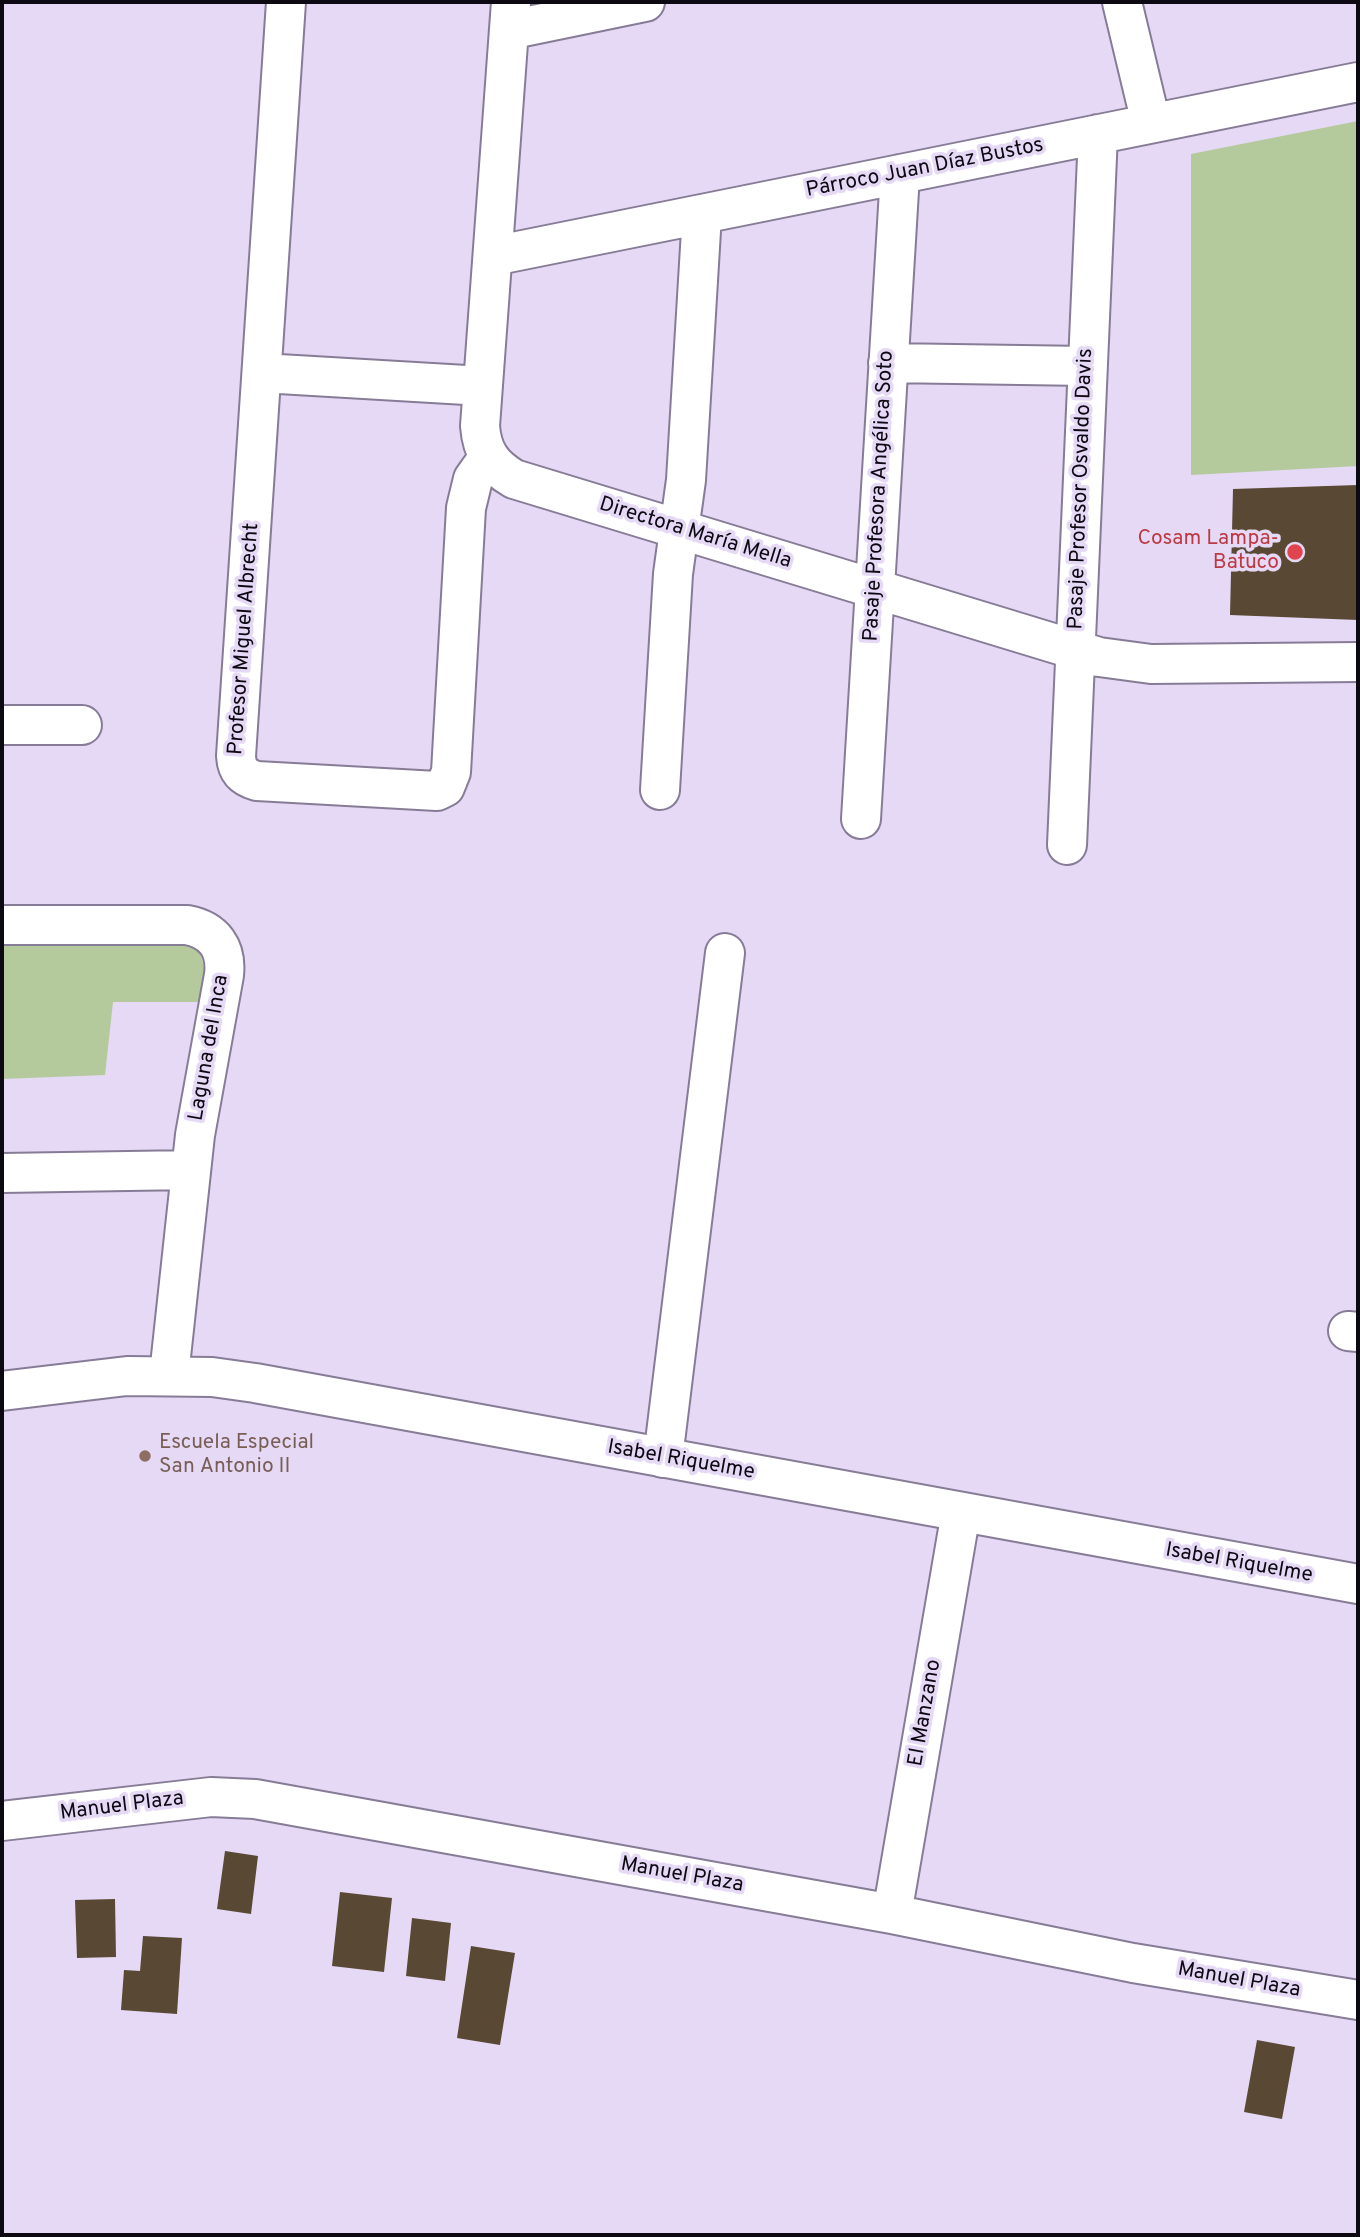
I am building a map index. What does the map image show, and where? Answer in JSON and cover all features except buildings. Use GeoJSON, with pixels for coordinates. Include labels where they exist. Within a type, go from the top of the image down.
{"type":"FeatureCollection","features":[{"type":"Feature","properties":{"kind":"street","name":"Profesor Miguel Albrecht"},"geometry":{"type":"LineString","coordinates":[[286,2],[236,756],[241,774],[249,779],[429,791],[445,787],[451,772],[466,508],[473,479],[488,458]]}},
{"type":"Feature","properties":{"kind":"street"},"geometry":{"type":"LineString","coordinates":[[488,458],[482,443],[480,426],[510,16],[645,2]]}},
{"type":"Feature","properties":{"kind":"street"},"geometry":{"type":"LineString","coordinates":[[1122,2],[1151,123]]}},
{"type":"Feature","properties":{"kind":"street","name":"Párroco Juan Díaz Bustos"},"geometry":{"type":"LineString","coordinates":[[493,256],[1358,82]]}},
{"type":"Feature","properties":{"kind":"street","name":"Pasaje Profesor Osvaldo Davis"},"geometry":{"type":"LineString","coordinates":[[1067,845],[1098,134]]}},
{"type":"Feature","properties":{"kind":"street","name":"Pasaje Profesora Angélica Soto"},"geometry":{"type":"LineString","coordinates":[[861,819],[900,174]]}},
{"type":"Feature","properties":{"kind":"street"},"geometry":{"type":"LineString","coordinates":[[660,790],[673,574],[686,480],[702,214]]}},
{"type":"Feature","properties":{"kind":"street"},"geometry":{"type":"LineString","coordinates":[[888,363],[1087,366]]}},
{"type":"Feature","properties":{"kind":"street"},"geometry":{"type":"LineString","coordinates":[[262,373],[483,386]]}},
{"type":"Feature","properties":{"kind":"street","name":"Directora María Mella"},"geometry":{"type":"LineString","coordinates":[[488,458],[499,470],[514,479],[1099,657],[1151,664],[1358,662]]}},
{"type":"Feature","properties":{"kind":"street"},"geometry":{"type":"LineString","coordinates":[[2,725],[82,725]]}},
{"type":"Feature","properties":{"kind":"street","name":"Laguna del Inca"},"geometry":{"type":"LineString","coordinates":[[2,925],[187,925],[199,927],[218,942],[225,964],[224,975],[206,1068],[191,1170],[169,1375]]}},
{"type":"Feature","properties":{"kind":"street"},"geometry":{"type":"LineString","coordinates":[[663,1458],[725,953]]}},
{"type":"Feature","properties":{"kind":"street"},"geometry":{"type":"LineString","coordinates":[[2,1173],[191,1170]]}},
{"type":"Feature","properties":{"kind":"street","name":"Isabel Riquelme"},"geometry":{"type":"LineString","coordinates":[[2,1391],[85,1380],[169,1375],[255,1383],[1358,1584]]}},
{"type":"Feature","properties":{"kind":"street","name":"El Manzano"},"geometry":{"type":"LineString","coordinates":[[892,1914],[961,1512]]}},
{"type":"Feature","properties":{"kind":"street","name":"Manuel Plaza"},"geometry":{"type":"LineString","coordinates":[[2,1821],[211,1797],[255,1799],[892,1914],[1133,1963],[1358,2000]]}},
{"type":"Feature","properties":{"kind":"green space"},"geometry":{"type":"Polygon","coordinates":[[[1358,121],[1358,466],[1191,475],[1191,154],[1358,121]]]}},
{"type":"Feature","properties":{"kind":"green space"},"geometry":{"type":"Polygon","coordinates":[[[173,933],[192,938],[200,953],[205,977],[202,1002],[113,1002],[105,1075],[2,1079],[2,945],[173,933]]]}},
{"type":"Feature","properties":{"kind":"place","name":"Cosam Lampa- Batuco"},"geometry":{"type":"Point","coordinates":[1295,552]}},
{"type":"Feature","properties":{"kind":"place","name":"Escuela Especial San Antonio II"},"geometry":{"type":"Point","coordinates":[145,1456]}}]}
